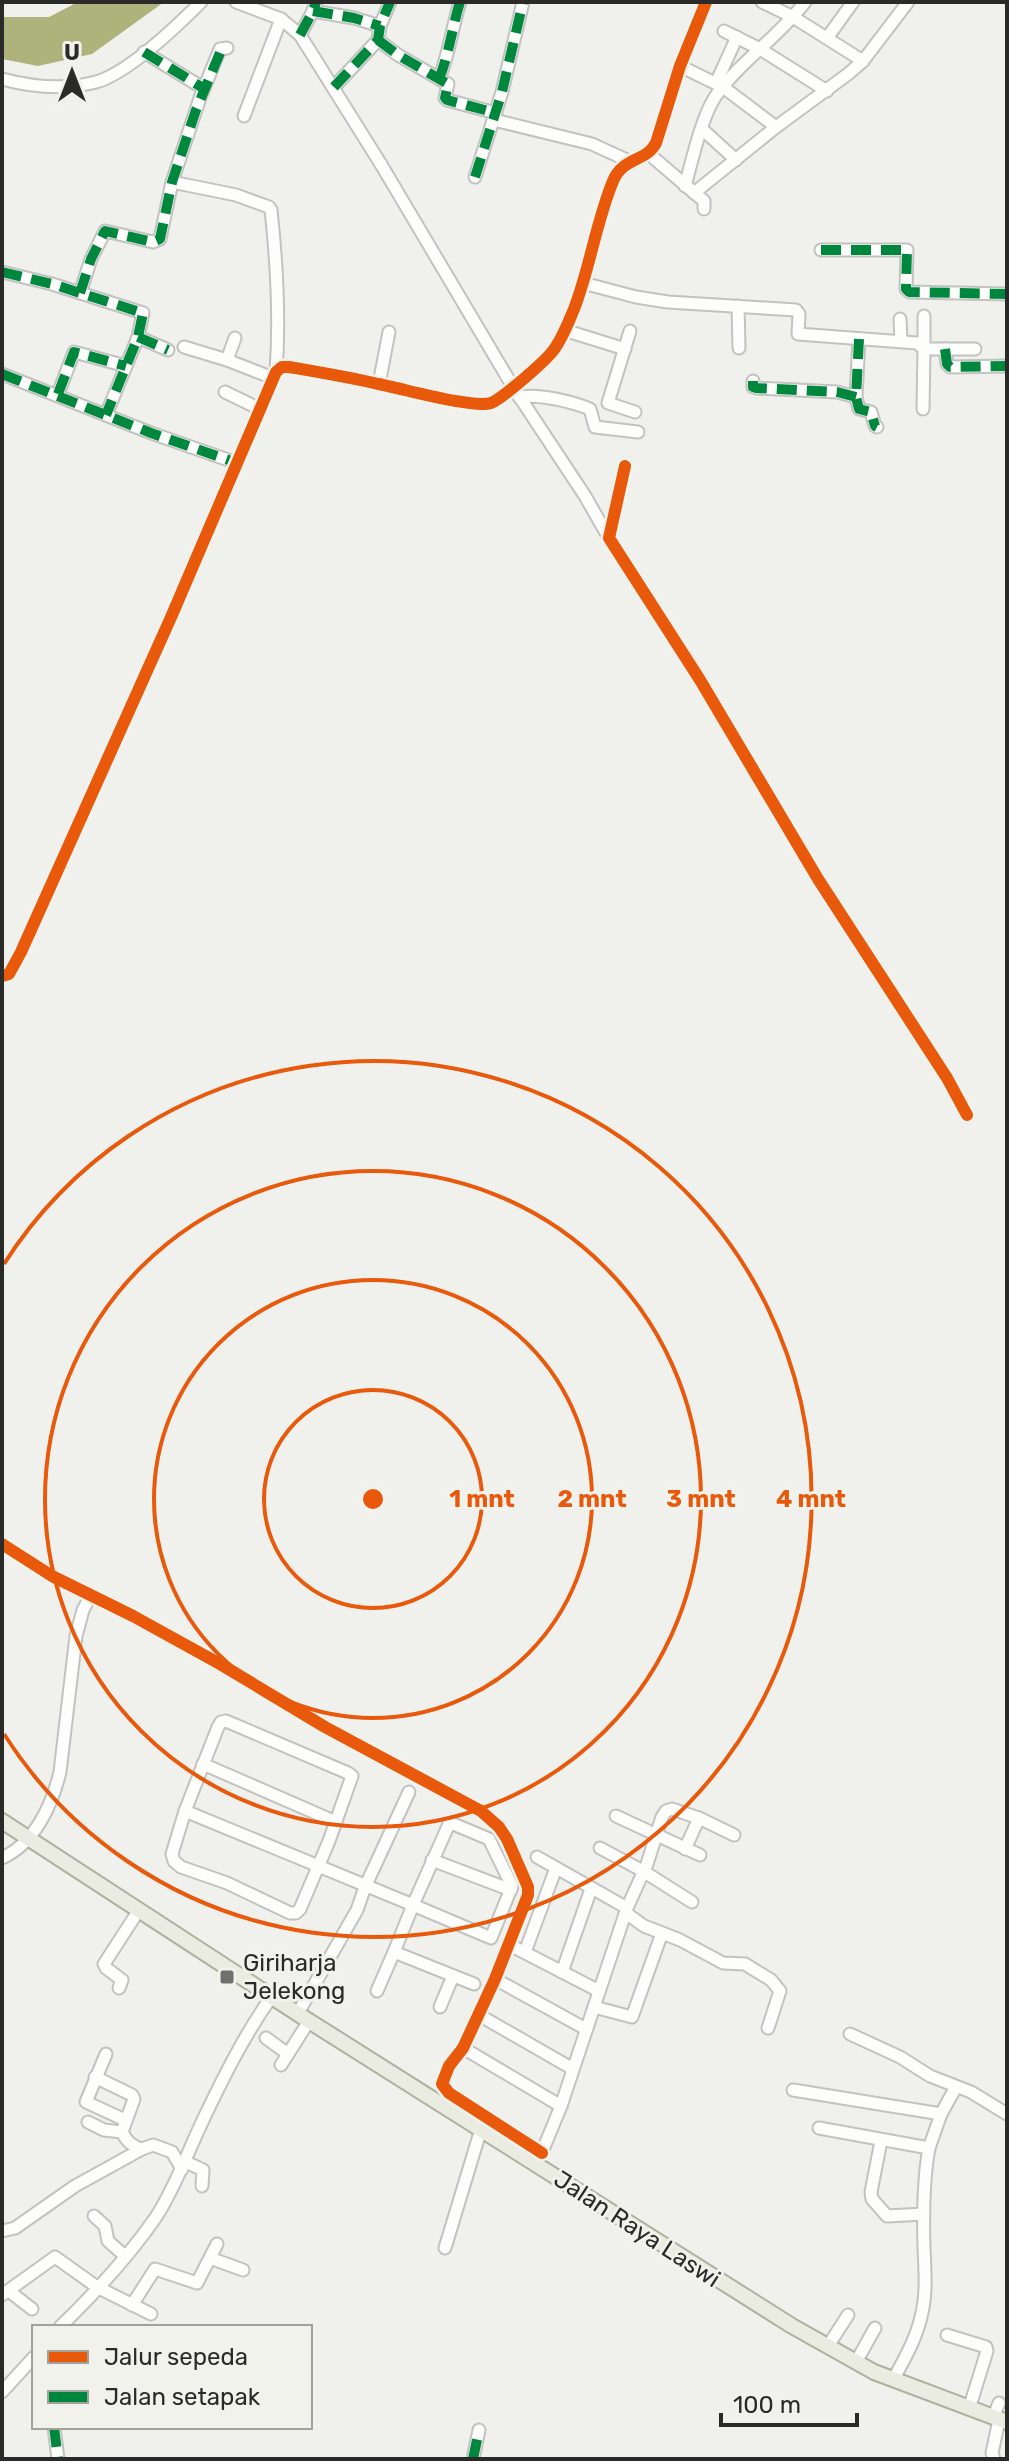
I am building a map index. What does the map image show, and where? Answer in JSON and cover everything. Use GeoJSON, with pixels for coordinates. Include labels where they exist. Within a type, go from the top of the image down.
{"type":"FeatureCollection","features":[{"type":"Feature","properties":{"kind":"main road","name":"Jalan Raya Laswi"},"geometry":{"type":"LineString","coordinates":[[2,1821],[303,2017],[481,2129],[526,2150],[683,2258],[828,2346],[893,2380],[1000,2420]]}},
{"type":"Feature","properties":{"kind":"street"},"geometry":{"type":"LineString","coordinates":[[2,79],[66,87],[95,82],[117,72],[144,52],[201,2]]}},
{"type":"Feature","properties":{"kind":"street"},"geometry":{"type":"LineString","coordinates":[[236,2],[281,19],[300,35],[516,392],[707,691],[818,879],[947,1078],[967,1115]]}},
{"type":"Feature","properties":{"kind":"street"},"geometry":{"type":"LineString","coordinates":[[334,87],[378,40],[390,2]]}},
{"type":"Feature","properties":{"kind":"street"},"geometry":{"type":"LineString","coordinates":[[439,79],[449,52],[460,2]]}},
{"type":"Feature","properties":{"kind":"street"},"geometry":{"type":"LineString","coordinates":[[475,177],[495,117],[523,2]]}},
{"type":"Feature","properties":{"kind":"street"},"geometry":{"type":"LineString","coordinates":[[2,976],[9,974],[21,952],[172,615],[275,375],[282,367],[289,367],[443,399],[485,404],[516,392],[551,353],[564,330],[583,283],[614,178],[629,161],[649,154],[656,143],[680,66],[706,2]]}},
{"type":"Feature","properties":{"kind":"street"},"geometry":{"type":"LineString","coordinates":[[762,2],[793,17],[863,61]]}},
{"type":"Feature","properties":{"kind":"street"},"geometry":{"type":"LineString","coordinates":[[719,85],[760,49],[805,2]]}},
{"type":"Feature","properties":{"kind":"street"},"geometry":{"type":"LineString","coordinates":[[827,38],[853,2]]}},
{"type":"Feature","properties":{"kind":"street"},"geometry":{"type":"LineString","coordinates":[[690,190],[707,182],[863,61],[908,2]]}},
{"type":"Feature","properties":{"kind":"street"},"geometry":{"type":"LineString","coordinates":[[300,35],[314,7],[380,26]]}},
{"type":"Feature","properties":{"kind":"street"},"geometry":{"type":"LineString","coordinates":[[244,116],[281,19]]}},
{"type":"Feature","properties":{"kind":"street"},"geometry":{"type":"LineString","coordinates":[[724,31],[760,49],[827,91]]}},
{"type":"Feature","properties":{"kind":"street"},"geometry":{"type":"LineString","coordinates":[[690,190],[690,168],[737,37]]}},
{"type":"Feature","properties":{"kind":"street"},"geometry":{"type":"LineString","coordinates":[[378,40],[448,85],[447,100],[592,144],[629,161]]}},
{"type":"Feature","properties":{"kind":"street"},"geometry":{"type":"LineString","coordinates":[[80,293],[91,259],[105,231],[153,242],[159,240],[172,182],[203,88],[220,49],[227,48]]}},
{"type":"Feature","properties":{"kind":"street"},"geometry":{"type":"LineString","coordinates":[[144,52],[203,88]]}},
{"type":"Feature","properties":{"kind":"street"},"geometry":{"type":"LineString","coordinates":[[680,66],[719,85],[776,127]]}},
{"type":"Feature","properties":{"kind":"street"},"geometry":{"type":"LineString","coordinates":[[702,129],[736,160]]}},
{"type":"Feature","properties":{"kind":"street"},"geometry":{"type":"LineString","coordinates":[[649,154],[704,201],[704,209]]}},
{"type":"Feature","properties":{"kind":"street"},"geometry":{"type":"LineString","coordinates":[[690,168],[707,182]]}},
{"type":"Feature","properties":{"kind":"street"},"geometry":{"type":"LineString","coordinates":[[172,182],[236,195],[271,210],[278,278],[279,325],[275,375]]}},
{"type":"Feature","properties":{"kind":"street"},"geometry":{"type":"LineString","coordinates":[[821,250],[907,250],[906,289],[909,292],[1007,294]]}},
{"type":"Feature","properties":{"kind":"street"},"geometry":{"type":"LineString","coordinates":[[2,272],[143,313],[138,337],[106,415]]}},
{"type":"Feature","properties":{"kind":"street"},"geometry":{"type":"LineString","coordinates":[[583,283],[651,300],[796,310],[799,314],[798,334],[901,340],[917,343],[924,349],[975,349]]}},
{"type":"Feature","properties":{"kind":"street"},"geometry":{"type":"LineString","coordinates":[[738,306],[739,348]]}},
{"type":"Feature","properties":{"kind":"street"},"geometry":{"type":"LineString","coordinates":[[923,409],[924,316]]}},
{"type":"Feature","properties":{"kind":"street"},"geometry":{"type":"LineString","coordinates":[[900,319],[901,340]]}},
{"type":"Feature","properties":{"kind":"street"},"geometry":{"type":"LineString","coordinates":[[564,330],[625,349]]}},
{"type":"Feature","properties":{"kind":"street"},"geometry":{"type":"LineString","coordinates":[[630,331],[608,403],[635,412]]}},
{"type":"Feature","properties":{"kind":"street"},"geometry":{"type":"LineString","coordinates":[[379,384],[389,332]]}},
{"type":"Feature","properties":{"kind":"street"},"geometry":{"type":"LineString","coordinates":[[138,337],[168,350]]}},
{"type":"Feature","properties":{"kind":"street"},"geometry":{"type":"LineString","coordinates":[[227,360],[235,338]]}},
{"type":"Feature","properties":{"kind":"street"},"geometry":{"type":"LineString","coordinates":[[859,339],[856,397],[859,409],[871,412],[877,427]]}},
{"type":"Feature","properties":{"kind":"street"},"geometry":{"type":"LineString","coordinates":[[184,347],[275,375]]}},
{"type":"Feature","properties":{"kind":"street"},"geometry":{"type":"LineString","coordinates":[[945,349],[950,367],[1007,366]]}},
{"type":"Feature","properties":{"kind":"street"},"geometry":{"type":"LineString","coordinates":[[58,394],[74,352],[126,366]]}},
{"type":"Feature","properties":{"kind":"street"},"geometry":{"type":"LineString","coordinates":[[2,374],[151,433],[237,463]]}},
{"type":"Feature","properties":{"kind":"street"},"geometry":{"type":"LineString","coordinates":[[753,381],[756,388],[837,392],[856,397]]}},
{"type":"Feature","properties":{"kind":"street"},"geometry":{"type":"LineString","coordinates":[[225,392],[260,409]]}},
{"type":"Feature","properties":{"kind":"street"},"geometry":{"type":"LineString","coordinates":[[516,392],[590,409],[595,427],[638,432]]}},
{"type":"Feature","properties":{"kind":"street"},"geometry":{"type":"LineString","coordinates":[[609,538],[625,466]]}},
{"type":"Feature","properties":{"kind":"street"},"geometry":{"type":"LineString","coordinates":[[2,1544],[52,1576],[220,1664],[325,1727],[481,1811],[499,1827],[528,1887],[528,1895],[479,2015],[442,2084],[526,2150]]}},
{"type":"Feature","properties":{"kind":"street"},"geometry":{"type":"LineString","coordinates":[[2,1858],[18,1849],[40,1823],[56,1790],[76,1636],[91,1595]]}},
{"type":"Feature","properties":{"kind":"street"},"geometry":{"type":"LineString","coordinates":[[226,1721],[352,1776],[319,1866],[296,1913],[181,1867],[174,1861],[172,1854],[185,1811],[221,1722],[226,1721]]}},
{"type":"Feature","properties":{"kind":"street"},"geometry":{"type":"LineString","coordinates":[[203,1764],[336,1822]]}},
{"type":"Feature","properties":{"kind":"street"},"geometry":{"type":"LineString","coordinates":[[266,2038],[285,2060],[318,1981],[357,1910],[409,1792]]}},
{"type":"Feature","properties":{"kind":"street"},"geometry":{"type":"LineString","coordinates":[[540,2159],[561,2106],[626,1910],[662,1817],[672,1809],[734,1835]]}},
{"type":"Feature","properties":{"kind":"street"},"geometry":{"type":"LineString","coordinates":[[185,1811],[365,1887],[413,1905],[491,1938],[512,1886],[489,1839],[451,1823],[447,1826],[432,1860],[413,1905],[394,1952],[377,1991]]}},
{"type":"Feature","properties":{"kind":"street"},"geometry":{"type":"LineString","coordinates":[[616,1816],[700,1855]]}},
{"type":"Feature","properties":{"kind":"street"},"geometry":{"type":"LineString","coordinates":[[685,1849],[699,1818]]}},
{"type":"Feature","properties":{"kind":"street"},"geometry":{"type":"LineString","coordinates":[[600,1848],[692,1902]]}},
{"type":"Feature","properties":{"kind":"street"},"geometry":{"type":"LineString","coordinates":[[537,1857],[626,1910],[644,1926],[680,1940],[723,1963],[745,1964],[771,1980],[780,1991],[768,2028]]}},
{"type":"Feature","properties":{"kind":"street"},"geometry":{"type":"LineString","coordinates":[[432,1860],[511,1890]]}},
{"type":"Feature","properties":{"kind":"street"},"geometry":{"type":"LineString","coordinates":[[525,1952],[556,1868]]}},
{"type":"Feature","properties":{"kind":"street"},"geometry":{"type":"LineString","coordinates":[[562,1972],[591,1889]]}},
{"type":"Feature","properties":{"kind":"street"},"geometry":{"type":"LineString","coordinates":[[119,1988],[122,1980],[104,1964],[139,1910]]}},
{"type":"Feature","properties":{"kind":"street"},"geometry":{"type":"LineString","coordinates":[[594,2007],[632,2017],[662,1933]]}},
{"type":"Feature","properties":{"kind":"street"},"geometry":{"type":"LineString","coordinates":[[510,1945],[599,1991]]}},
{"type":"Feature","properties":{"kind":"street"},"geometry":{"type":"LineString","coordinates":[[394,1952],[474,1984]]}},
{"type":"Feature","properties":{"kind":"street"},"geometry":{"type":"LineString","coordinates":[[440,2007],[453,1976]]}},
{"type":"Feature","properties":{"kind":"street"},"geometry":{"type":"LineString","coordinates":[[495,1979],[586,2029]]}},
{"type":"Feature","properties":{"kind":"street"},"geometry":{"type":"LineString","coordinates":[[62,2325],[156,2217],[184,2166],[223,2080],[253,2023],[272,1996]]}},
{"type":"Feature","properties":{"kind":"street"},"geometry":{"type":"LineString","coordinates":[[479,2015],[573,2069]]}},
{"type":"Feature","properties":{"kind":"street"},"geometry":{"type":"LineString","coordinates":[[850,2034],[890,2052],[930,2076],[971,2092],[1007,2114]]}},
{"type":"Feature","properties":{"kind":"street"},"geometry":{"type":"LineString","coordinates":[[463,2048],[561,2106]]}},
{"type":"Feature","properties":{"kind":"street"},"geometry":{"type":"LineString","coordinates":[[106,2054],[86,2102],[123,2126]]}},
{"type":"Feature","properties":{"kind":"street"},"geometry":{"type":"LineString","coordinates":[[95,2077],[132,2095],[134,2099],[123,2126],[126,2140],[142,2149]]}},
{"type":"Feature","properties":{"kind":"street"},"geometry":{"type":"LineString","coordinates":[[893,2380],[915,2337],[921,2317],[926,2287],[925,2168],[941,2114],[956,2087]]}},
{"type":"Feature","properties":{"kind":"street"},"geometry":{"type":"LineString","coordinates":[[793,2090],[941,2114]]}},
{"type":"Feature","properties":{"kind":"street"},"geometry":{"type":"LineString","coordinates":[[88,2122],[104,2130],[123,2126]]}},
{"type":"Feature","properties":{"kind":"street"},"geometry":{"type":"LineString","coordinates":[[819,2128],[929,2148]]}},
{"type":"Feature","properties":{"kind":"street"},"geometry":{"type":"LineString","coordinates":[[445,2248],[481,2129]]}},
{"type":"Feature","properties":{"kind":"street"},"geometry":{"type":"LineString","coordinates":[[881,2141],[872,2199],[887,2216],[924,2214]]}},
{"type":"Feature","properties":{"kind":"street"},"geometry":{"type":"LineString","coordinates":[[2,2231],[15,2228],[75,2186],[153,2145],[172,2152],[184,2166],[203,2170],[202,2186]]}},
{"type":"Feature","properties":{"kind":"street"},"geometry":{"type":"LineString","coordinates":[[94,2216],[105,2226],[111,2245],[125,2256]]}},
{"type":"Feature","properties":{"kind":"street"},"geometry":{"type":"LineString","coordinates":[[132,2305],[153,2270],[158,2269],[195,2284],[198,2282],[217,2244]]}},
{"type":"Feature","properties":{"kind":"street"},"geometry":{"type":"LineString","coordinates":[[32,2309],[5,2293],[53,2257],[97,2287],[151,2314]]}},
{"type":"Feature","properties":{"kind":"street"},"geometry":{"type":"LineString","coordinates":[[210,2258],[243,2270]]}},
{"type":"Feature","properties":{"kind":"street"},"geometry":{"type":"LineString","coordinates":[[828,2346],[848,2315]]}},
{"type":"Feature","properties":{"kind":"street"},"geometry":{"type":"LineString","coordinates":[[856,2362],[875,2328]]}},
{"type":"Feature","properties":{"kind":"street"},"geometry":{"type":"LineString","coordinates":[[947,2335],[986,2347],[969,2409]]}},
{"type":"Feature","properties":{"kind":"street"},"geometry":{"type":"LineString","coordinates":[[2,2392],[32,2359]]}},
{"type":"Feature","properties":{"kind":"street"},"geometry":{"type":"LineString","coordinates":[[994,2459],[1000,2420],[999,2403]]}},
{"type":"Feature","properties":{"kind":"street"},"geometry":{"type":"LineString","coordinates":[[54,2429],[58,2459]]}},
{"type":"Feature","properties":{"kind":"street"},"geometry":{"type":"LineString","coordinates":[[473,2459],[479,2430]]}},
{"type":"Feature","properties":{"kind":"shaded area"},"geometry":{"type":"Polygon","coordinates":[[[78,2],[164,2],[92,54],[38,66],[2,59],[2,17],[49,17],[78,2]]]}},
{"type":"Feature","properties":{"kind":"marked path"},"geometry":{"type":"LineString","coordinates":[[300,35],[316,2]]}},
{"type":"Feature","properties":{"kind":"marked path"},"geometry":{"type":"LineString","coordinates":[[334,87],[378,40],[390,2]]}},
{"type":"Feature","properties":{"kind":"marked path"},"geometry":{"type":"LineString","coordinates":[[439,79],[460,2]]}},
{"type":"Feature","properties":{"kind":"marked path"},"geometry":{"type":"LineString","coordinates":[[475,177],[502,92],[523,2]]}},
{"type":"Feature","properties":{"kind":"marked path"},"geometry":{"type":"LineString","coordinates":[[313,11],[380,26]]}},
{"type":"Feature","properties":{"kind":"marked path"},"geometry":{"type":"LineString","coordinates":[[378,40],[448,84],[447,100],[496,113]]}},
{"type":"Feature","properties":{"kind":"marked path"},"geometry":{"type":"LineString","coordinates":[[80,293],[91,259],[105,231],[153,242],[160,239],[172,182],[196,110],[222,48]]}},
{"type":"Feature","properties":{"kind":"marked path"},"geometry":{"type":"LineString","coordinates":[[144,52],[203,88]]}},
{"type":"Feature","properties":{"kind":"marked path"},"geometry":{"type":"LineString","coordinates":[[821,250],[907,250],[906,289],[909,292],[1007,294]]}},
{"type":"Feature","properties":{"kind":"marked path"},"geometry":{"type":"LineString","coordinates":[[2,272],[52,284],[143,313],[138,337],[106,415]]}},
{"type":"Feature","properties":{"kind":"marked path"},"geometry":{"type":"LineString","coordinates":[[138,337],[168,350]]}},
{"type":"Feature","properties":{"kind":"marked path"},"geometry":{"type":"LineString","coordinates":[[859,339],[856,397],[859,409],[871,412],[877,427]]}},
{"type":"Feature","properties":{"kind":"marked path"},"geometry":{"type":"LineString","coordinates":[[945,349],[950,367],[1007,366]]}},
{"type":"Feature","properties":{"kind":"marked path"},"geometry":{"type":"LineString","coordinates":[[58,394],[74,352],[126,366]]}},
{"type":"Feature","properties":{"kind":"marked path"},"geometry":{"type":"LineString","coordinates":[[2,374],[151,433],[237,463]]}},
{"type":"Feature","properties":{"kind":"marked path"},"geometry":{"type":"LineString","coordinates":[[753,381],[756,388],[837,392],[856,397]]}},
{"type":"Feature","properties":{"kind":"marked path"},"geometry":{"type":"LineString","coordinates":[[54,2429],[58,2459]]}},
{"type":"Feature","properties":{"kind":"marked path"},"geometry":{"type":"LineString","coordinates":[[473,2459],[479,2430]]}},
{"type":"Feature","properties":{"kind":"cycle path"},"geometry":{"type":"LineString","coordinates":[[2,976],[9,974],[21,952],[172,615],[276,372],[282,367],[289,367],[453,401],[482,404],[497,400],[523,380],[552,352],[564,331],[580,293],[602,213],[617,173],[646,154],[656,143],[680,66],[706,2]]}},
{"type":"Feature","properties":{"kind":"cycle path"},"geometry":{"type":"LineString","coordinates":[[625,466],[609,538],[700,680],[818,879],[947,1078],[967,1115]]}},
{"type":"Feature","properties":{"kind":"cycle path"},"geometry":{"type":"LineString","coordinates":[[2,1544],[52,1576],[133,1616],[325,1727],[481,1811],[499,1827],[528,1887],[528,1895],[495,1979],[463,2048],[449,2066],[442,2084],[449,2093],[542,2153]]}},
{"type":"Feature","properties":{"kind":"place","name":"Giriharja Jelekong"},"geometry":{"type":"Point","coordinates":[227,1977]}}]}
